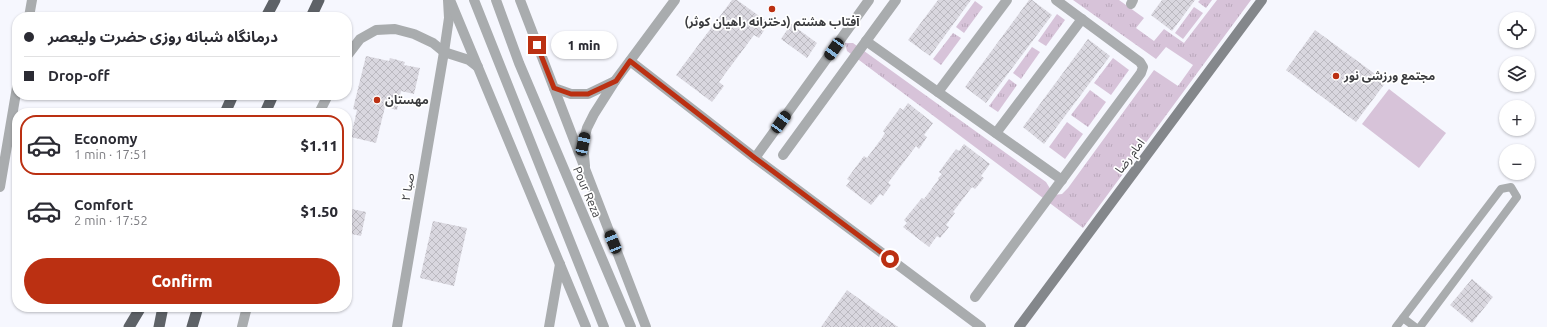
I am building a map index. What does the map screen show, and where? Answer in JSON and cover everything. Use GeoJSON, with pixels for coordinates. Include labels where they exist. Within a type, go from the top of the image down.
{"type":"FeatureCollection","features":[{"type":"Feature","properties":{"kind":"highway"},"geometry":{"type":"LineString","coordinates":[[269,12],[275,0]]}},
{"type":"Feature","properties":{"kind":"highway"},"geometry":{"type":"LineString","coordinates":[[313,12],[319,0]]}},
{"type":"Feature","properties":{"kind":"highway"},"geometry":{"type":"LineString","coordinates":[[129,327],[138,312]]}},
{"type":"Feature","properties":{"kind":"highway"},"geometry":{"type":"LineString","coordinates":[[159,327],[163,312]]}},
{"type":"Feature","properties":{"kind":"highway"},"geometry":{"type":"LineString","coordinates":[[192,327],[196,312]]}},
{"type":"Feature","properties":{"kind":"main road","name":"امام رضا"},"geometry":{"type":"LineString","coordinates":[[1019,327],[1262,0]]}},
{"type":"Feature","properties":{"kind":"street"},"geometry":{"type":"LineString","coordinates":[[30,12],[32,0]]}},
{"type":"Feature","properties":{"kind":"street"},"geometry":{"type":"LineString","coordinates":[[449,0],[586,327]]}},
{"type":"Feature","properties":{"kind":"street","name":"صبا ۲"},"geometry":{"type":"LineString","coordinates":[[397,327],[444,52],[449,18],[449,0]]}},
{"type":"Feature","properties":{"kind":"street"},"geometry":{"type":"LineString","coordinates":[[474,0],[604,327]]}},
{"type":"Feature","properties":{"kind":"street","name":"Pour Reza"},"geometry":{"type":"LineString","coordinates":[[496,0],[522,70],[630,327]]}},
{"type":"Feature","properties":{"kind":"street"},"geometry":{"type":"LineString","coordinates":[[520,0],[646,327]]}},
{"type":"Feature","properties":{"kind":"street"},"geometry":{"type":"LineString","coordinates":[[755,158],[869,0]]}},
{"type":"Feature","properties":{"kind":"street"},"geometry":{"type":"LineString","coordinates":[[783,155],[896,0]]}},
{"type":"Feature","properties":{"kind":"street"},"geometry":{"type":"LineString","coordinates":[[938,92],[1007,0]]}},
{"type":"Feature","properties":{"kind":"street"},"geometry":{"type":"LineString","coordinates":[[975,297],[1141,73],[1143,67],[1140,62],[1056,0]]}},
{"type":"Feature","properties":{"kind":"street"},"geometry":{"type":"LineString","coordinates":[[585,170],[583,144],[587,128],[594,114],[671,2]]}},
{"type":"Feature","properties":{"kind":"street"},"geometry":{"type":"LineString","coordinates":[[996,132],[1082,19]]}},
{"type":"Feature","properties":{"kind":"street"},"geometry":{"type":"LineString","coordinates":[[352,49],[360,39],[376,30],[396,29],[414,34],[433,43],[444,52],[469,60],[478,67]]}},
{"type":"Feature","properties":{"kind":"street"},"geometry":{"type":"LineString","coordinates":[[866,41],[1062,180]]}},
{"type":"Feature","properties":{"kind":"street"},"geometry":{"type":"LineString","coordinates":[[630,61],[755,158],[981,327]]}},
{"type":"Feature","properties":{"kind":"street"},"geometry":{"type":"LineString","coordinates":[[554,88],[571,94],[588,94],[616,81]]}},
{"type":"Feature","properties":{"kind":"street"},"geometry":{"type":"LineString","coordinates":[[0,186],[12,116]]}},
{"type":"Feature","properties":{"kind":"street"},"geometry":{"type":"LineString","coordinates":[[549,327],[560,264]]}},
{"type":"Feature","properties":{"kind":"street"},"geometry":{"type":"LineString","coordinates":[[242,327],[245,312]]}},
{"type":"Feature","properties":{"kind":"lane"},"geometry":{"type":"LineString","coordinates":[[1396,327],[1501,189],[1512,187],[1517,197],[1420,327]]}},
{"type":"Feature","properties":{"kind":"lane"},"geometry":{"type":"LineString","coordinates":[[1403,318],[1415,327]]}},
{"type":"Feature","properties":{"kind":"green space"},"geometry":{"type":"Polygon","coordinates":[[[1073,0],[1119,0],[1144,18],[1136,28],[1154,41],[1164,29],[1184,43],[1217,0],[1251,0],[1083,228],[847,51],[845,43],[853,43],[1046,182],[1054,195],[1062,194],[1068,188],[1154,70],[1178,86],[1193,65],[1166,47],[1156,59],[1073,0]]]}},
{"type":"Feature","properties":{"kind":"green space"},"geometry":{"type":"Polygon","coordinates":[[[1200,0],[1212,0],[1206,8],[1198,2],[1200,0]]]}},
{"type":"Feature","properties":{"kind":"green space"},"geometry":{"type":"Polygon","coordinates":[[[975,1],[983,7],[964,33],[956,27],[975,1]]]}},
{"type":"Feature","properties":{"kind":"green space"},"geometry":{"type":"Polygon","coordinates":[[[1194,7],[1203,13],[1183,39],[1175,33],[1194,7]]]}},
{"type":"Feature","properties":{"kind":"green space"},"geometry":{"type":"Polygon","coordinates":[[[1057,14],[1065,20],[1046,46],[1038,41],[1057,14]]]}},
{"type":"Feature","properties":{"kind":"green space"},"geometry":{"type":"Polygon","coordinates":[[[953,33],[961,38],[941,65],[933,59],[953,33]]]}},
{"type":"Feature","properties":{"kind":"green space"},"geometry":{"type":"Polygon","coordinates":[[[1032,47],[1040,52],[1021,79],[1013,73],[1032,47]]]}},
{"type":"Feature","properties":{"kind":"green space"},"geometry":{"type":"Polygon","coordinates":[[[1113,58],[1129,70],[1111,95],[1094,83],[1113,58]]]}},
{"type":"Feature","properties":{"kind":"green space"},"geometry":{"type":"Polygon","coordinates":[[[1009,79],[1017,85],[998,112],[989,106],[1009,79]]]}},
{"type":"Feature","properties":{"kind":"green space"},"geometry":{"type":"Polygon","coordinates":[[[1389,89],[1446,133],[1419,168],[1362,124],[1389,89]]]}},
{"type":"Feature","properties":{"kind":"green space"},"geometry":{"type":"Polygon","coordinates":[[[1090,90],[1106,102],[1088,127],[1071,115],[1090,90]]]}},
{"type":"Feature","properties":{"kind":"green space"},"geometry":{"type":"Polygon","coordinates":[[[1067,122],[1083,134],[1065,159],[1049,147],[1067,122]]]}},
{"type":"Feature","properties":{"kind":"building"},"geometry":{"type":"Polygon","coordinates":[[[732,0],[737,0],[769,23],[759,38],[754,35],[719,82],[724,86],[712,102],[676,75],[732,0]]]}},
{"type":"Feature","properties":{"kind":"building"},"geometry":{"type":"Polygon","coordinates":[[[938,0],[971,0],[930,56],[908,40],[938,0]]]}},
{"type":"Feature","properties":{"kind":"building"},"geometry":{"type":"Polygon","coordinates":[[[1029,0],[1032,0],[1052,15],[986,103],[965,87],[1029,0]]]}},
{"type":"Feature","properties":{"kind":"building"},"geometry":{"type":"Polygon","coordinates":[[[1162,0],[1195,0],[1172,31],[1151,15],[1162,0]]]}},
{"type":"Feature","properties":{"kind":"building"},"geometry":{"type":"Polygon","coordinates":[[[791,24],[817,43],[807,58],[781,39],[791,24]]]}},
{"type":"Feature","properties":{"kind":"building","name":"مجتمع ورزشی نور"},"geometry":{"type":"Polygon","coordinates":[[[1315,30],[1386,82],[1356,122],[1286,70],[1315,30]]]}},
{"type":"Feature","properties":{"kind":"building"},"geometry":{"type":"Polygon","coordinates":[[[1088,39],[1110,56],[1044,144],[1023,127],[1088,39]]]}},
{"type":"Feature","properties":{"kind":"building","name":"مهستان"},"geometry":{"type":"Polygon","coordinates":[[[366,56],[389,61],[390,58],[405,62],[404,65],[420,68],[414,94],[401,91],[397,110],[385,107],[376,143],[352,137],[357,110],[353,109],[366,56]]]}},
{"type":"Feature","properties":{"kind":"building"},"geometry":{"type":"Polygon","coordinates":[[[908,103],[933,123],[924,135],[927,137],[919,149],[916,146],[888,183],[891,185],[883,196],[880,194],[871,205],[846,186],[850,181],[847,179],[864,156],[867,158],[882,138],[885,133],[883,131],[900,108],[903,110],[908,103]]]}},
{"type":"Feature","properties":{"kind":"building"},"geometry":{"type":"Polygon","coordinates":[[[964,144],[990,164],[981,176],[984,178],[975,189],[972,187],[953,212],[955,213],[946,225],[949,227],[940,238],[937,236],[929,247],[903,227],[907,223],[904,220],[922,198],[924,199],[939,179],[938,178],[942,174],[939,172],[956,149],[959,151],[964,144]]]}},
{"type":"Feature","properties":{"kind":"building"},"geometry":{"type":"Polygon","coordinates":[[[352,209],[366,212],[361,236],[352,234],[352,209]]]}},
{"type":"Feature","properties":{"kind":"building"},"geometry":{"type":"Polygon","coordinates":[[[433,221],[467,228],[454,286],[420,278],[433,221]]]}},
{"type":"Feature","properties":{"kind":"building"},"geometry":{"type":"Polygon","coordinates":[[[1472,279],[1493,297],[1472,323],[1450,305],[1472,279]]]}},
{"type":"Feature","properties":{"kind":"building"},"geometry":{"type":"Polygon","coordinates":[[[847,290],[898,327],[821,327],[847,290]]]}},
{"type":"Feature","properties":{"kind":"place","name":"آفتاب هشتم (دخترانه راهیان کوثر)"},"geometry":{"type":"Point","coordinates":[772,9]}},
{"type":"Feature","properties":{"kind":"place","name":"مجتمع ورزشی نور"},"geometry":{"type":"Point","coordinates":[1336,76]}},
{"type":"Feature","properties":{"kind":"place","name":"مهستان"},"geometry":{"type":"Point","coordinates":[377,100]}},
{"type":"Feature","properties":{"kind":"route"},"geometry":{"type":"LineString","coordinates":[[537,45],[554,88],[571,94],[588,94],[616,81],[630,61],[755,158],[890,259]]}}]}
